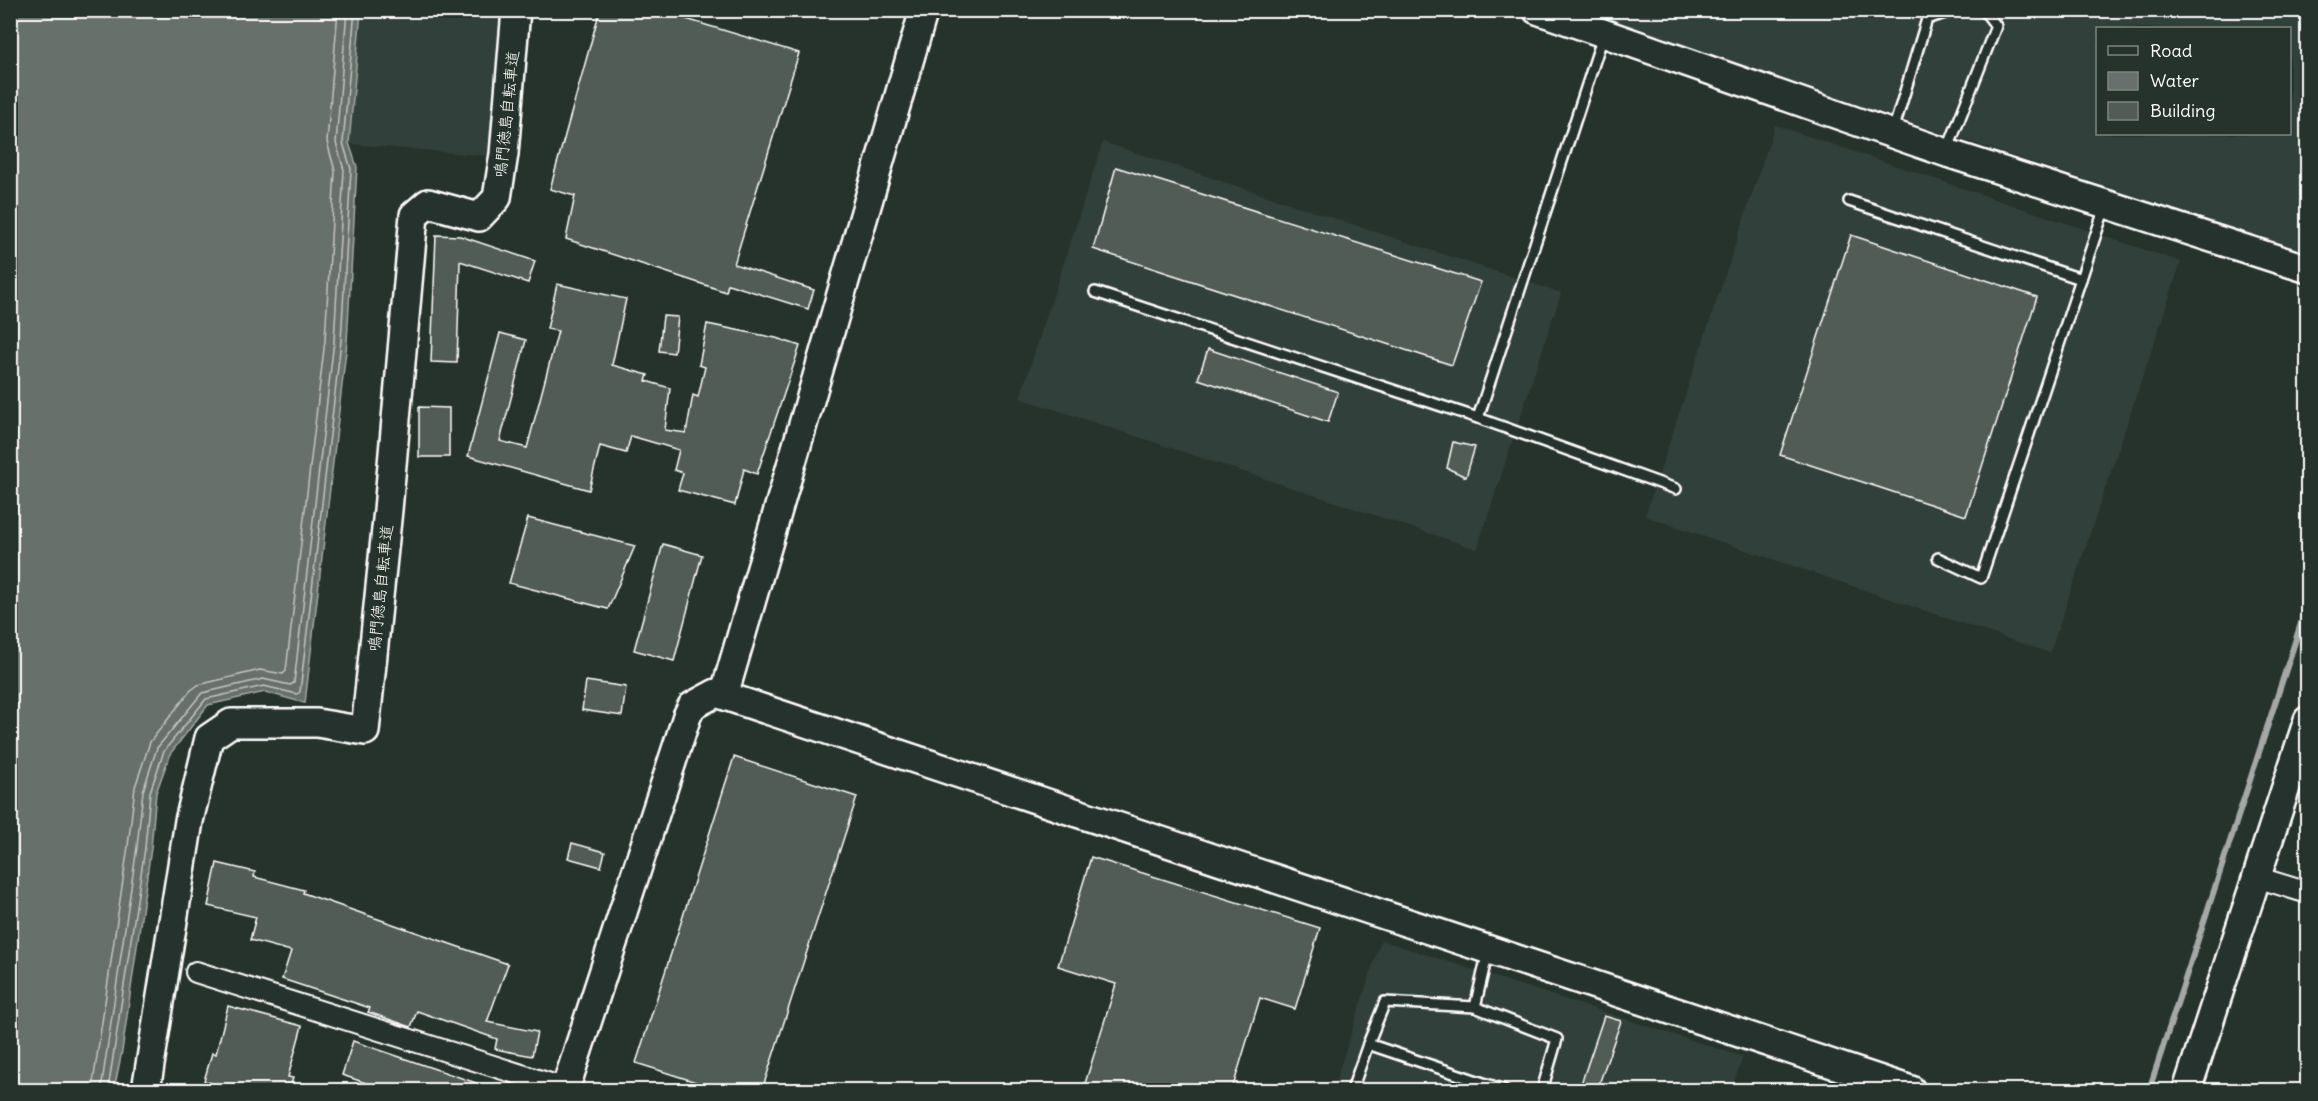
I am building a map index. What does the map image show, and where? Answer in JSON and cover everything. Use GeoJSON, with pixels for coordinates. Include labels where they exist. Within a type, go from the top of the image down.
{"type":"FeatureCollection","features":[{"type":"Feature","properties":{"kind":"street","name":"鳴門徳島自転車道"},"geometry":{"type":"LineString","coordinates":[[146,1090],[189,821],[209,738],[231,723],[317,723],[365,730],[388,510],[414,215],[428,203],[479,217],[497,198],[504,154],[516,10]]}},
{"type":"Feature","properties":{"kind":"street"},"geometry":{"type":"LineString","coordinates":[[724,695],[924,10]]}},
{"type":"Feature","properties":{"kind":"street"},"geometry":{"type":"LineString","coordinates":[[1537,10],[1947,153],[2307,269]]}},
{"type":"Feature","properties":{"kind":"street"},"geometry":{"type":"LineString","coordinates":[[196,972],[565,1090],[687,716],[692,706],[716,693],[1911,1090]]}},
{"type":"Feature","properties":{"kind":"street"},"geometry":{"type":"LineString","coordinates":[[2187,1090],[2307,720]]}},
{"type":"Feature","properties":{"kind":"street"},"geometry":{"type":"LineString","coordinates":[[2256,877],[2307,893]]}},
{"type":"Feature","properties":{"kind":"lane"},"geometry":{"type":"LineString","coordinates":[[1892,134],[1927,19],[1954,10]]}},
{"type":"Feature","properties":{"kind":"lane"},"geometry":{"type":"LineString","coordinates":[[1947,153],[1996,26],[1984,10]]}},
{"type":"Feature","properties":{"kind":"lane"},"geometry":{"type":"LineString","coordinates":[[1478,418],[1604,33]]}},
{"type":"Feature","properties":{"kind":"lane"},"geometry":{"type":"LineString","coordinates":[[1849,201],[2081,279]]}},
{"type":"Feature","properties":{"kind":"lane"},"geometry":{"type":"LineString","coordinates":[[1938,558],[1981,578],[2106,204]]}},
{"type":"Feature","properties":{"kind":"lane"},"geometry":{"type":"LineString","coordinates":[[1095,292],[1478,418],[1676,489]]}},
{"type":"Feature","properties":{"kind":"lane"},"geometry":{"type":"LineString","coordinates":[[1475,1007],[1488,950]]}},
{"type":"Feature","properties":{"kind":"lane"},"geometry":{"type":"LineString","coordinates":[[1352,1090],[1385,1002],[1475,1007],[1557,1039],[1542,1090]]}},
{"type":"Feature","properties":{"kind":"lane"},"geometry":{"type":"LineString","coordinates":[[1368,1044],[1504,1090]]}},
{"type":"Feature","properties":{"kind":"shaded area"},"geometry":{"type":"Polygon","coordinates":[[[361,11],[506,11],[493,156],[349,144],[361,11]]]}},
{"type":"Feature","properties":{"kind":"shaded area"},"geometry":{"type":"Polygon","coordinates":[[[1570,11],[2307,11],[2307,252],[1570,11]]]}},
{"type":"Feature","properties":{"kind":"shaded area"},"geometry":{"type":"Polygon","coordinates":[[[1775,125],[2181,262],[2050,653],[1645,516],[1775,125]]]}},
{"type":"Feature","properties":{"kind":"shaded area"},"geometry":{"type":"Polygon","coordinates":[[[1103,142],[1561,293],[1477,549],[1020,398],[1103,142]]]}},
{"type":"Feature","properties":{"kind":"shaded area"},"geometry":{"type":"Polygon","coordinates":[[[1381,940],[1743,1057],[1731,1090],[1333,1090],[1381,940]]]}},
{"type":"Feature","properties":{"kind":"water"},"geometry":{"type":"Polygon","coordinates":[[[10,11],[361,11],[349,143],[357,167],[347,342],[305,703],[265,692],[208,705],[170,754],[156,793],[151,848],[122,1051],[114,1090],[11,1090],[10,11]]]}},
{"type":"Feature","properties":{"kind":"building"},"geometry":{"type":"Polygon","coordinates":[[[600,10],[656,10],[799,53],[734,264],[814,290],[808,309],[728,284],[726,292],[566,239],[575,196],[550,189],[600,10]]]}},
{"type":"Feature","properties":{"kind":"building"},"geometry":{"type":"Polygon","coordinates":[[[1116,167],[1481,282],[1452,365],[1093,249],[1116,167]]]}},
{"type":"Feature","properties":{"kind":"building"},"geometry":{"type":"Polygon","coordinates":[[[436,235],[460,236],[535,261],[528,283],[460,261],[457,363],[431,362],[436,235]]]}},
{"type":"Feature","properties":{"kind":"building"},"geometry":{"type":"Polygon","coordinates":[[[1851,235],[2037,297],[1966,516],[1780,455],[1851,235]]]}},
{"type":"Feature","properties":{"kind":"building"},"geometry":{"type":"Polygon","coordinates":[[[557,284],[626,299],[612,365],[648,375],[646,381],[670,388],[665,430],[686,433],[693,395],[698,397],[705,367],[699,365],[707,324],[776,338],[800,346],[757,474],[744,469],[735,505],[678,490],[683,473],[674,470],[679,450],[631,436],[626,453],[600,446],[589,490],[468,456],[500,333],[526,340],[500,441],[527,448],[558,331],[547,329],[557,284]]]}},
{"type":"Feature","properties":{"kind":"building"},"geometry":{"type":"Polygon","coordinates":[[[663,316],[678,317],[674,353],[659,351],[663,316]]]}},
{"type":"Feature","properties":{"kind":"building"},"geometry":{"type":"Polygon","coordinates":[[[1208,349],[1338,392],[1328,422],[1198,379],[1208,349]]]}},
{"type":"Feature","properties":{"kind":"building"},"geometry":{"type":"Polygon","coordinates":[[[419,407],[449,408],[449,457],[419,457],[419,407]]]}},
{"type":"Feature","properties":{"kind":"building"},"geometry":{"type":"Polygon","coordinates":[[[1453,442],[1475,447],[1466,477],[1447,468],[1453,442]]]}},
{"type":"Feature","properties":{"kind":"building"},"geometry":{"type":"Polygon","coordinates":[[[528,518],[635,546],[608,609],[509,583],[528,518]]]}},
{"type":"Feature","properties":{"kind":"building"},"geometry":{"type":"Polygon","coordinates":[[[663,544],[702,555],[674,661],[634,650],[663,544]]]}},
{"type":"Feature","properties":{"kind":"building"},"geometry":{"type":"Polygon","coordinates":[[[586,681],[626,687],[622,716],[582,710],[586,681]]]}},
{"type":"Feature","properties":{"kind":"building"},"geometry":{"type":"Polygon","coordinates":[[[734,757],[857,797],[762,1090],[721,1090],[636,1063],[734,757]]]}},
{"type":"Feature","properties":{"kind":"building"},"geometry":{"type":"Polygon","coordinates":[[[572,843],[605,852],[601,867],[568,858],[572,843]]]}},
{"type":"Feature","properties":{"kind":"building"},"geometry":{"type":"Polygon","coordinates":[[[1091,857],[1320,928],[1295,1009],[1260,998],[1232,1090],[1083,1090],[1116,984],[1058,966],[1091,857]]]}},
{"type":"Feature","properties":{"kind":"building"},"geometry":{"type":"Polygon","coordinates":[[[217,863],[255,872],[254,877],[304,890],[303,893],[508,964],[487,1022],[537,1032],[532,1056],[495,1049],[497,1039],[417,1011],[411,1027],[368,1012],[370,1008],[282,979],[291,951],[250,940],[256,917],[208,906],[217,863]]]}},
{"type":"Feature","properties":{"kind":"building"},"geometry":{"type":"Polygon","coordinates":[[[228,1006],[302,1026],[288,1077],[293,1078],[289,1090],[235,1090],[204,1081],[212,1053],[216,1054],[228,1006]]]}},
{"type":"Feature","properties":{"kind":"building"},"geometry":{"type":"Polygon","coordinates":[[[1604,1016],[1621,1021],[1597,1090],[1579,1090],[1604,1016]]]}},
{"type":"Feature","properties":{"kind":"building"},"geometry":{"type":"Polygon","coordinates":[[[353,1041],[491,1088],[491,1090],[387,1090],[342,1075],[353,1041]]]}},
{"type":"Feature","properties":{"kind":"waterway"},"geometry":{"type":"LineString","coordinates":[[2149,1090],[2308,602]]}},
{"type":"Feature","properties":{"kind":"waterway"},"geometry":{"type":"LineString","coordinates":[[586,1090],[588,1087],[599,1090]]}}]}
